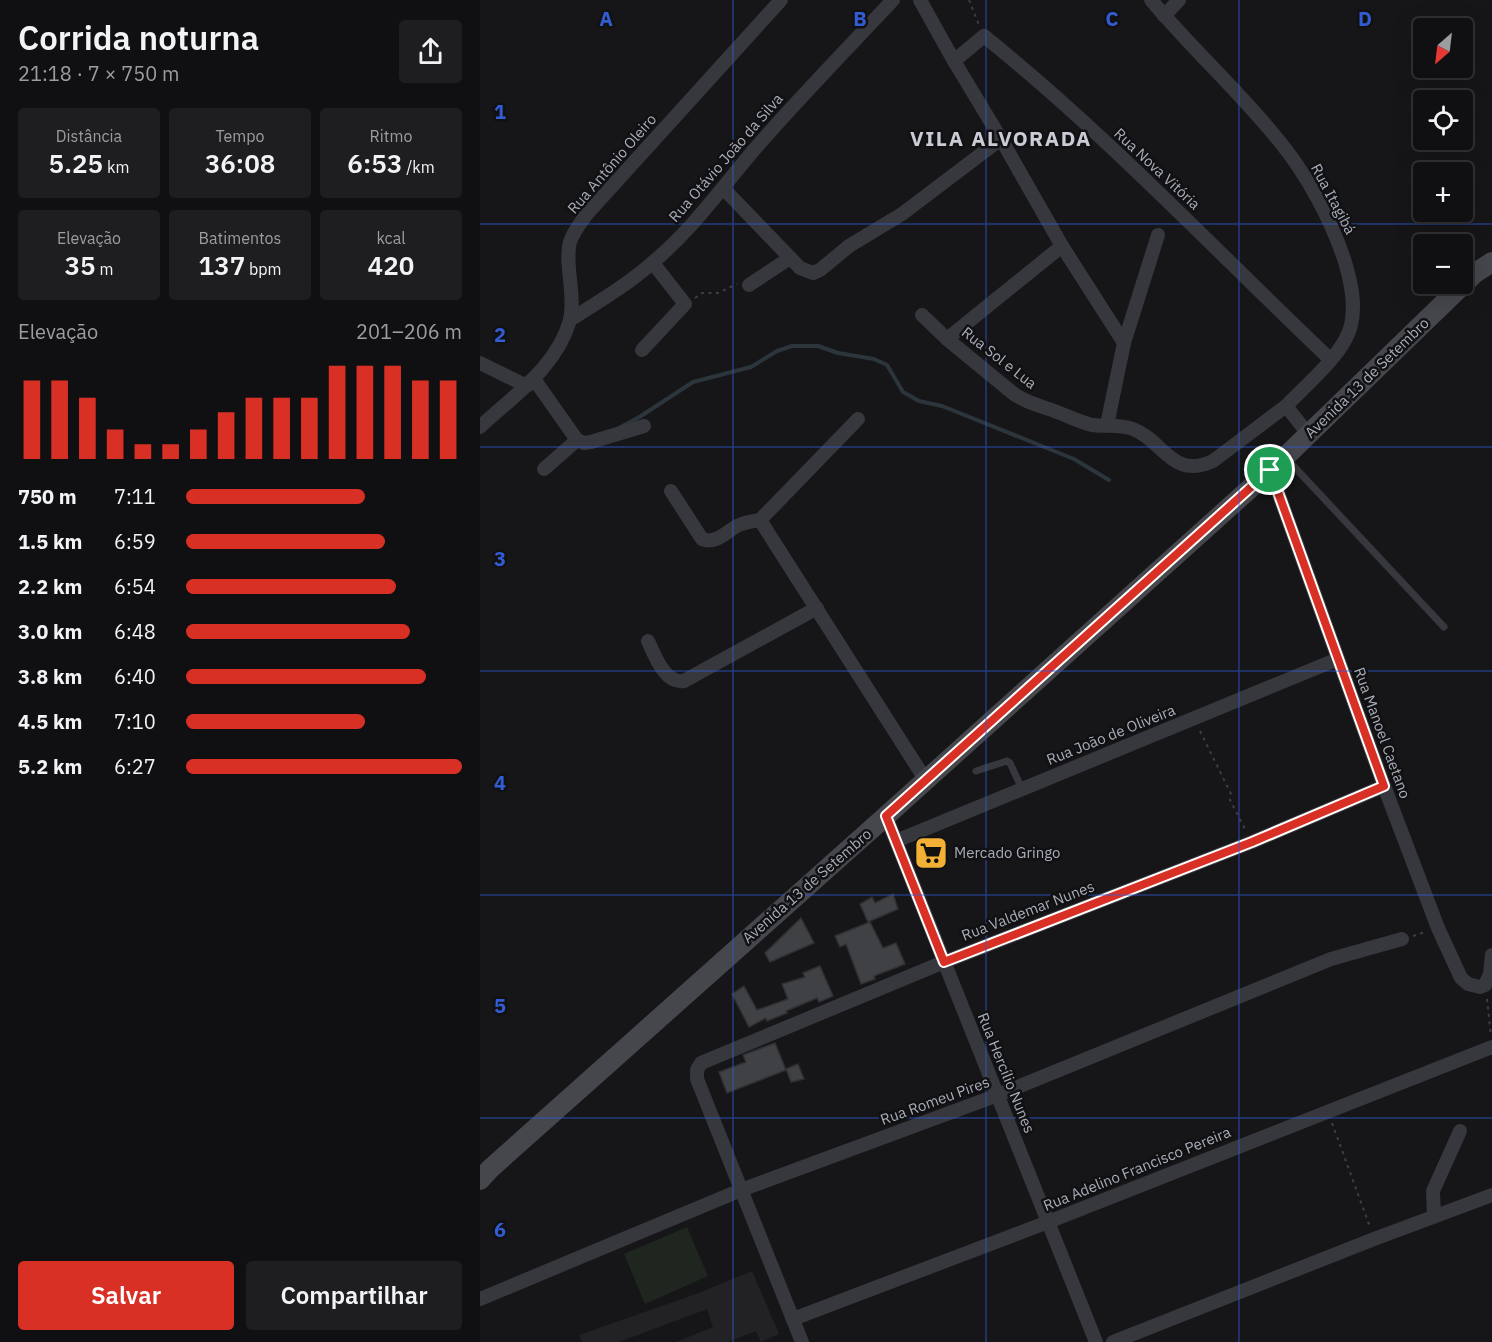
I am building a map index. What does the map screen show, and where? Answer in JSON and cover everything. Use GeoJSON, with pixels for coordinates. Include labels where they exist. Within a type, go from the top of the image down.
{"type":"FeatureCollection","features":[{"type":"Feature","properties":{"kind":"main road","name":"Avenida 13 de Setembro"},"geometry":{"type":"LineString","coordinates":[[480,1180],[525,1137],[1309,435],[1475,273],[1492,249]]}},
{"type":"Feature","properties":{"kind":"main road","name":"Avenida 13 de Setembro"},"geometry":{"type":"LineString","coordinates":[[1475,273],[1492,262]]}},
{"type":"Feature","properties":{"kind":"street","name":"Rua Antônio Oleiro"},"geometry":{"type":"LineString","coordinates":[[480,428],[530,382],[555,350],[570,320],[572,297],[568,249],[576,229],[586,215],[781,0]]}},
{"type":"Feature","properties":{"kind":"street","name":"Rua Otávio João da Silva"},"geometry":{"type":"LineString","coordinates":[[570,320],[653,263],[723,188],[788,112],[893,0]]}},
{"type":"Feature","properties":{"kind":"street"},"geometry":{"type":"LineString","coordinates":[[920,0],[1062,246],[1124,343]]}},
{"type":"Feature","properties":{"kind":"street","name":"Rua Itagibá"},"geometry":{"type":"LineString","coordinates":[[1151,0],[1281,142],[1306,180],[1338,239],[1349,276],[1354,307],[1351,327],[1342,345],[1286,406]]}},
{"type":"Feature","properties":{"kind":"street"},"geometry":{"type":"LineString","coordinates":[[1164,16],[1179,0]]}},
{"type":"Feature","properties":{"kind":"street"},"geometry":{"type":"LineString","coordinates":[[954,61],[984,36]]}},
{"type":"Feature","properties":{"kind":"street","name":"Rua Nova Vitória"},"geometry":{"type":"LineString","coordinates":[[984,36],[1022,67],[1167,200],[1330,359]]}},
{"type":"Feature","properties":{"kind":"street"},"geometry":{"type":"LineString","coordinates":[[723,188],[790,258],[807,272],[813,273],[820,270],[849,246],[909,208],[1001,139]]}},
{"type":"Feature","properties":{"kind":"street"},"geometry":{"type":"LineString","coordinates":[[1107,425],[1124,343],[1158,235]]}},
{"type":"Feature","properties":{"kind":"street","name":"Rua Sol e Lua"},"geometry":{"type":"LineString","coordinates":[[1062,246],[947,339],[1025,402],[1093,425],[1134,430],[1170,459],[1180,464],[1202,466],[1219,457],[1286,406]]}},
{"type":"Feature","properties":{"kind":"street"},"geometry":{"type":"LineString","coordinates":[[749,285],[790,258]]}},
{"type":"Feature","properties":{"kind":"street"},"geometry":{"type":"LineString","coordinates":[[642,351],[685,304],[653,263]]}},
{"type":"Feature","properties":{"kind":"street"},"geometry":{"type":"LineString","coordinates":[[922,315],[947,339]]}},
{"type":"Feature","properties":{"kind":"street"},"geometry":{"type":"LineString","coordinates":[[480,363],[530,382],[577,440],[584,443],[644,426]]}},
{"type":"Feature","properties":{"kind":"street"},"geometry":{"type":"LineString","coordinates":[[1286,406],[1309,435]]}},
{"type":"Feature","properties":{"kind":"street"},"geometry":{"type":"LineString","coordinates":[[671,491],[702,539],[713,540],[739,525],[760,520],[858,419]]}},
{"type":"Feature","properties":{"kind":"street"},"geometry":{"type":"LineString","coordinates":[[544,469],[577,440]]}},
{"type":"Feature","properties":{"kind":"street","name":"Rua Manoel Caetano"},"geometry":{"type":"LineString","coordinates":[[1270,470],[1438,928],[1461,978],[1468,984],[1480,987],[1485,985]]}},
{"type":"Feature","properties":{"kind":"street"},"geometry":{"type":"LineString","coordinates":[[760,520],[925,779]]}},
{"type":"Feature","properties":{"kind":"street"},"geometry":{"type":"LineString","coordinates":[[648,641],[671,679],[678,682],[684,681],[817,608]]}},
{"type":"Feature","properties":{"kind":"street","name":"Rua João de Oliveira"},"geometry":{"type":"LineString","coordinates":[[896,841],[1338,659]]}},
{"type":"Feature","properties":{"kind":"street","name":"Rua Valdemar Nunes"},"geometry":{"type":"LineString","coordinates":[[741,1190],[697,1079],[697,1070],[701,1063],[944,962],[1252,842],[1384,786]]}},
{"type":"Feature","properties":{"kind":"street","name":"Rua Hercílio Nunes"},"geometry":{"type":"LineString","coordinates":[[886,816],[1096,1342]]}},
{"type":"Feature","properties":{"kind":"street","name":"Rua Romeu Pires"},"geometry":{"type":"LineString","coordinates":[[480,1299],[741,1190],[998,1095],[1330,959],[1402,939]]}},
{"type":"Feature","properties":{"kind":"street"},"geometry":{"type":"LineString","coordinates":[[1485,985],[1490,974],[1492,955]]}},
{"type":"Feature","properties":{"kind":"street","name":"Rua Adelino Francisco Pereira"},"geometry":{"type":"LineString","coordinates":[[793,1319],[1048,1222],[1492,1047]]}},
{"type":"Feature","properties":{"kind":"street"},"geometry":{"type":"LineString","coordinates":[[1434,1215],[1433,1191],[1460,1131]]}},
{"type":"Feature","properties":{"kind":"street"},"geometry":{"type":"LineString","coordinates":[[741,1190],[802,1342]]}},
{"type":"Feature","properties":{"kind":"street"},"geometry":{"type":"LineString","coordinates":[[1113,1342],[1434,1215],[1492,1195]]}},
{"type":"Feature","properties":{"kind":"lane"},"geometry":{"type":"LineString","coordinates":[[1285,457],[1444,627]]}},
{"type":"Feature","properties":{"kind":"lane"},"geometry":{"type":"LineString","coordinates":[[976,771],[1007,761],[1022,789]]}},
{"type":"Feature","properties":{"kind":"path"},"geometry":{"type":"LineString","coordinates":[[969,0],[984,36]]}},
{"type":"Feature","properties":{"kind":"path"},"geometry":{"type":"LineString","coordinates":[[685,304],[702,293],[718,292],[741,284],[749,285]]}},
{"type":"Feature","properties":{"kind":"path"},"geometry":{"type":"LineString","coordinates":[[1193,718],[1231,794],[1230,800],[1252,842]]}},
{"type":"Feature","properties":{"kind":"path"},"geometry":{"type":"LineString","coordinates":[[1402,939],[1438,928]]}},
{"type":"Feature","properties":{"kind":"path"},"geometry":{"type":"LineString","coordinates":[[1485,985],[1492,1040]]}},
{"type":"Feature","properties":{"kind":"path"},"geometry":{"type":"LineString","coordinates":[[1327,1111],[1374,1239]]}},
{"type":"Feature","properties":{"kind":"shaded area"},"geometry":{"type":"Polygon","coordinates":[[[687,1227],[708,1276],[645,1304],[624,1254],[687,1227]]]}},
{"type":"Feature","properties":{"kind":"shaded area"},"geometry":{"type":"Polygon","coordinates":[[[752,1271],[779,1334],[761,1342],[756,1331],[728,1342],[676,1342],[713,1327],[707,1309],[619,1342],[582,1342],[579,1335],[696,1294],[752,1271]]]}},
{"type":"Feature","properties":{"kind":"building"},"geometry":{"type":"Polygon","coordinates":[[[893,894],[898,909],[868,922],[860,904],[872,897],[875,903],[893,894]]]}},
{"type":"Feature","properties":{"kind":"building"},"geometry":{"type":"Polygon","coordinates":[[[801,918],[814,943],[770,962],[765,953],[801,918]]]}},
{"type":"Feature","properties":{"kind":"building"},"geometry":{"type":"Polygon","coordinates":[[[870,922],[883,948],[896,943],[905,964],[874,976],[875,979],[861,984],[846,944],[840,947],[835,936],[870,922]]]}},
{"type":"Feature","properties":{"kind":"building"},"geometry":{"type":"Polygon","coordinates":[[[820,966],[833,996],[819,1002],[817,998],[786,1011],[787,1013],[767,1021],[766,1018],[749,1027],[732,994],[744,986],[757,1010],[788,999],[782,984],[805,977],[803,973],[820,966]]]}},
{"type":"Feature","properties":{"kind":"building"},"geometry":{"type":"Polygon","coordinates":[[[775,1043],[786,1070],[727,1093],[719,1072],[746,1062],[743,1055],[775,1043]]]}},
{"type":"Feature","properties":{"kind":"building"},"geometry":{"type":"Polygon","coordinates":[[[798,1064],[804,1079],[791,1082],[786,1069],[798,1064]]]}},
{"type":"Feature","properties":{"kind":"waterway"},"geometry":{"type":"LineString","coordinates":[[619,428],[693,382],[751,367],[777,351],[792,346],[818,346],[838,353],[874,359],[887,365],[903,392],[919,401],[942,406],[1074,459],[1109,480]]}},
{"type":"Feature","properties":{"kind":"place","name":"Mercado Gringo"},"geometry":{"type":"Point","coordinates":[931,853]}},
{"type":"Feature","properties":{"kind":"district","name":"VILA ALVORADA"},"geometry":{"type":"Point","coordinates":[1001,139]}},
{"type":"Feature","properties":{"kind":"route"},"geometry":{"type":"LineString","coordinates":[[1270,470],[1384,786],[1252,842],[944,962],[886,816],[1270,470]]}}]}
